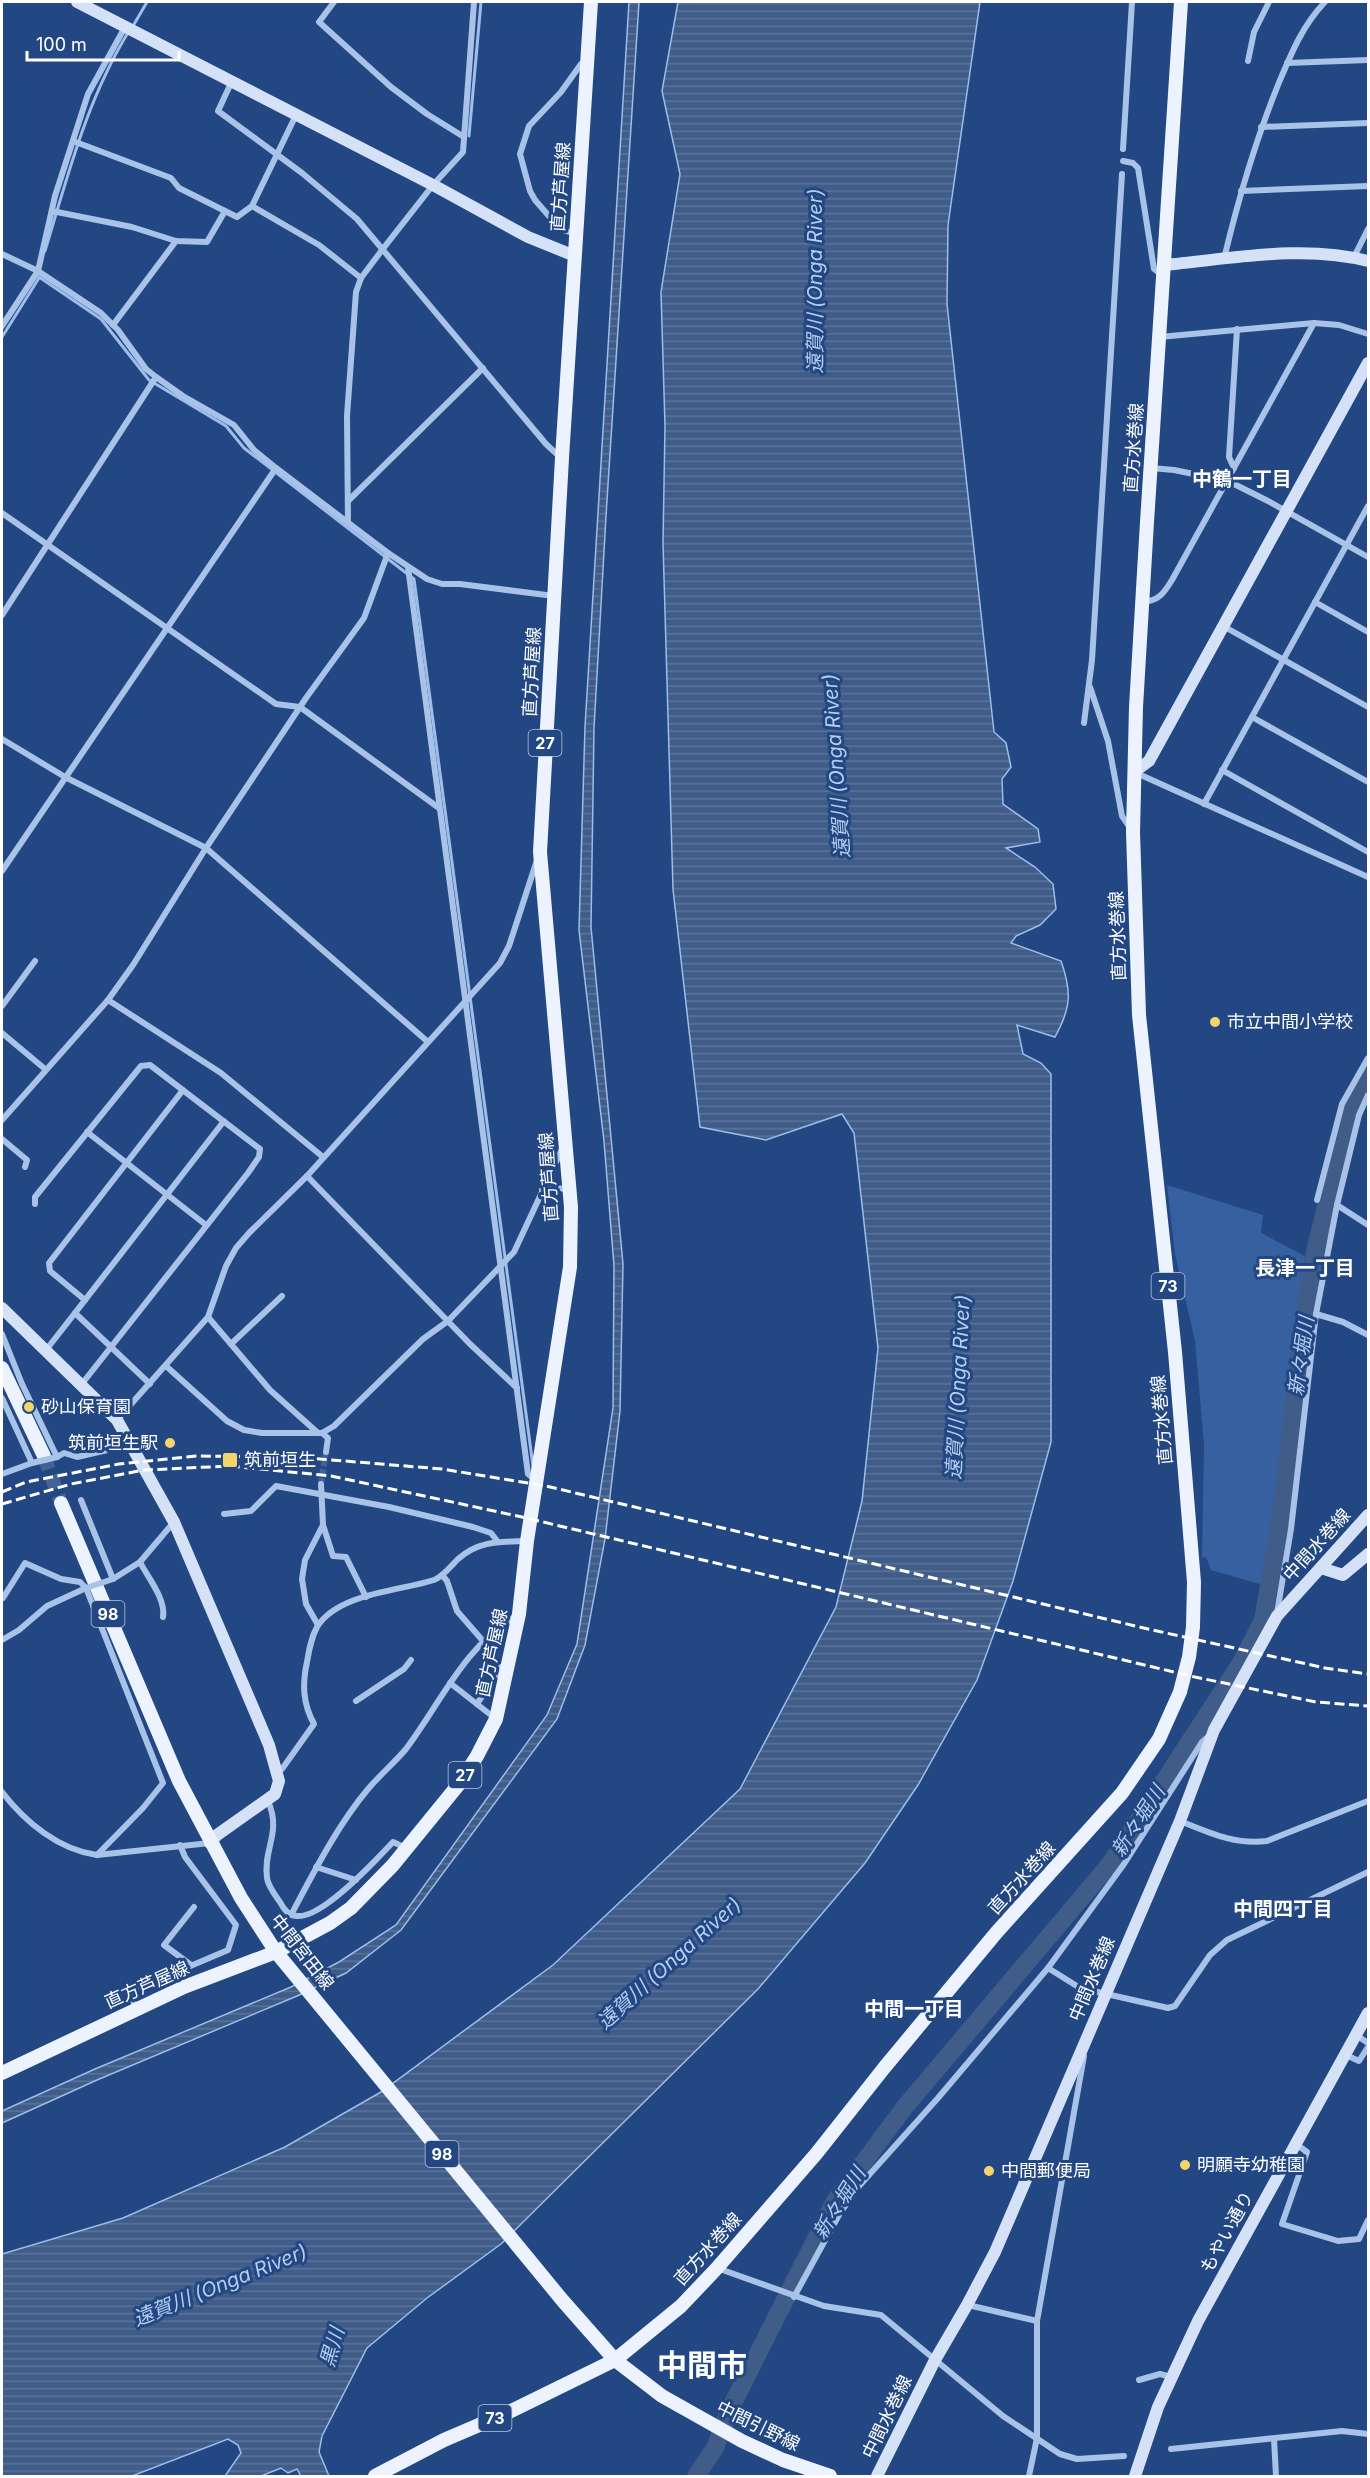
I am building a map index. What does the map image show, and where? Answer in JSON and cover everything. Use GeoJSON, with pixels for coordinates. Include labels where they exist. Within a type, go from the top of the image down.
{"type":"FeatureCollection","features":[{"type":"Feature","properties":{"kind":"main road","name":"直方芦屋線"},"geometry":{"type":"LineString","coordinates":[[2,2073],[136,2008],[280,1956],[351,1908],[406,1848],[459,1784],[496,1719],[519,1614],[527,1541],[570,1267],[569,1193],[540,852],[591,2]]}},
{"type":"Feature","properties":{"kind":"main road","name":"直方水巻線"},"geometry":{"type":"LineString","coordinates":[[376,2476],[444,2440],[507,2413],[615,2360],[681,2306],[816,2154],[996,1933],[1122,1793],[1159,1739],[1180,1692],[1189,1657],[1193,1627],[1194,1582],[1174,1352],[1139,1015],[1133,832],[1142,602],[1181,2]]}},
{"type":"Feature","properties":{"kind":"main road"},"geometry":{"type":"LineString","coordinates":[[2,1368],[44,1459]]}},
{"type":"Feature","properties":{"kind":"main road","name":"中間宮田線"},"geometry":{"type":"LineString","coordinates":[[61,1503],[154,1725],[210,1843],[241,1898],[280,1956],[600,2345],[615,2360]]}},
{"type":"Feature","properties":{"kind":"main road","name":"中間引野線"},"geometry":{"type":"LineString","coordinates":[[615,2360],[662,2396],[710,2423],[783,2460],[830,2476]]}},
{"type":"Feature","properties":{"kind":"street"},"geometry":{"type":"LineString","coordinates":[[76,2],[433,185],[528,237],[575,255]]}},
{"type":"Feature","properties":{"kind":"street"},"geometry":{"type":"LineString","coordinates":[[334,2],[320,22],[391,87],[427,114],[464,137]]}},
{"type":"Feature","properties":{"kind":"street"},"geometry":{"type":"LineString","coordinates":[[348,523],[347,416],[356,292],[361,278],[382,250],[433,185],[463,152],[474,2]]}},
{"type":"Feature","properties":{"kind":"street"},"geometry":{"type":"LineString","coordinates":[[1123,149],[1132,2]]}},
{"type":"Feature","properties":{"kind":"street"},"geometry":{"type":"LineString","coordinates":[[1248,61],[1254,32],[1269,2]]}},
{"type":"Feature","properties":{"kind":"street"},"geometry":{"type":"LineString","coordinates":[[1224,260],[1241,191],[1261,127],[1305,26],[1325,2]]}},
{"type":"Feature","properties":{"kind":"street"},"geometry":{"type":"LineString","coordinates":[[2,326],[38,271],[52,211],[88,94],[125,27]]}},
{"type":"Feature","properties":{"kind":"street"},"geometry":{"type":"LineString","coordinates":[[1287,63],[1368,60]]}},
{"type":"Feature","properties":{"kind":"street"},"geometry":{"type":"LineString","coordinates":[[576,234],[566,231],[555,223],[535,200],[530,191],[520,154],[529,126],[561,92],[581,64],[587,64]]}},
{"type":"Feature","properties":{"kind":"street"},"geometry":{"type":"LineString","coordinates":[[231,81],[218,111],[357,219],[546,444],[562,458]]}},
{"type":"Feature","properties":{"kind":"street"},"geometry":{"type":"LineString","coordinates":[[73,141],[171,178],[179,188],[237,216],[252,206],[297,115]]}},
{"type":"Feature","properties":{"kind":"street"},"geometry":{"type":"LineString","coordinates":[[1261,127],[1368,123]]}},
{"type":"Feature","properties":{"kind":"street"},"geometry":{"type":"LineString","coordinates":[[1123,161],[1133,163],[1138,168],[1154,269],[1164,271],[1224,260],[1323,253],[1368,261]]}},
{"type":"Feature","properties":{"kind":"street"},"geometry":{"type":"LineString","coordinates":[[1084,723],[1099,554],[1122,174]]}},
{"type":"Feature","properties":{"kind":"street"},"geometry":{"type":"LineString","coordinates":[[1241,191],[1368,186]]}},
{"type":"Feature","properties":{"kind":"street"},"geometry":{"type":"LineString","coordinates":[[252,206],[319,246],[361,278]]}},
{"type":"Feature","properties":{"kind":"street"},"geometry":{"type":"LineString","coordinates":[[52,211],[132,227],[176,241],[207,242],[225,211]]}},
{"type":"Feature","properties":{"kind":"street"},"geometry":{"type":"LineString","coordinates":[[1354,257],[1368,229]]}},
{"type":"Feature","properties":{"kind":"street"},"geometry":{"type":"LineString","coordinates":[[113,325],[176,241]]}},
{"type":"Feature","properties":{"kind":"street"},"geometry":{"type":"LineString","coordinates":[[2,254],[38,271],[94,308],[113,325],[146,369],[183,396],[234,425],[254,450],[276,468],[388,553],[427,579],[442,584],[460,584],[554,596]]}},
{"type":"Feature","properties":{"kind":"street"},"geometry":{"type":"LineString","coordinates":[[1159,337],[1314,323],[1339,325],[1368,334]]}},
{"type":"Feature","properties":{"kind":"street"},"geometry":{"type":"LineString","coordinates":[[1142,602],[1155,601],[1164,592],[1228,481],[1314,323]]}},
{"type":"Feature","properties":{"kind":"street"},"geometry":{"type":"LineString","coordinates":[[1234,468],[1229,457],[1237,329]]}},
{"type":"Feature","properties":{"kind":"street"},"geometry":{"type":"LineString","coordinates":[[1368,363],[1149,761],[1134,772],[1368,877]]}},
{"type":"Feature","properties":{"kind":"street"},"geometry":{"type":"LineString","coordinates":[[348,501],[483,368]]}},
{"type":"Feature","properties":{"kind":"street"},"geometry":{"type":"LineString","coordinates":[[2,615],[156,377]]}},
{"type":"Feature","properties":{"kind":"street"},"geometry":{"type":"LineString","coordinates":[[2,872],[276,468]]}},
{"type":"Feature","properties":{"kind":"street"},"geometry":{"type":"LineString","coordinates":[[1150,468],[1174,470],[1228,481],[1368,557]]}},
{"type":"Feature","properties":{"kind":"street"},"geometry":{"type":"LineString","coordinates":[[1204,804],[1368,506]]}},
{"type":"Feature","properties":{"kind":"street"},"geometry":{"type":"LineString","coordinates":[[2,513],[276,704],[300,707],[440,808]]}},
{"type":"Feature","properties":{"kind":"street"},"geometry":{"type":"LineString","coordinates":[[2,1120],[108,1000],[133,966],[206,848],[300,707],[364,618],[388,553]]}},
{"type":"Feature","properties":{"kind":"street"},"geometry":{"type":"LineString","coordinates":[[408,567],[528,1474],[537,1481]]}},
{"type":"Feature","properties":{"kind":"street"},"geometry":{"type":"LineString","coordinates":[[1315,602],[1368,632]]}},
{"type":"Feature","properties":{"kind":"street"},"geometry":{"type":"LineString","coordinates":[[1223,626],[1368,707]]}},
{"type":"Feature","properties":{"kind":"street"},"geometry":{"type":"LineString","coordinates":[[1089,685],[1108,741],[1122,816],[1133,832]]}},
{"type":"Feature","properties":{"kind":"street"},"geometry":{"type":"LineString","coordinates":[[1252,717],[1368,782]]}},
{"type":"Feature","properties":{"kind":"street"},"geometry":{"type":"LineString","coordinates":[[2,739],[65,777],[206,848],[428,1042]]}},
{"type":"Feature","properties":{"kind":"street"},"geometry":{"type":"LineString","coordinates":[[1222,770],[1368,852]]}},
{"type":"Feature","properties":{"kind":"street"},"geometry":{"type":"LineString","coordinates":[[117,1420],[208,1317],[226,1266],[236,1248],[307,1176],[500,963],[509,946],[534,864],[540,852]]}},
{"type":"Feature","properties":{"kind":"street"},"geometry":{"type":"LineString","coordinates":[[2,1006],[35,961]]}},
{"type":"Feature","properties":{"kind":"street"},"geometry":{"type":"LineString","coordinates":[[108,1000],[221,1073],[323,1157]]}},
{"type":"Feature","properties":{"kind":"street"},"geometry":{"type":"LineString","coordinates":[[2,1033],[45,1069]]}},
{"type":"Feature","properties":{"kind":"street"},"geometry":{"type":"LineString","coordinates":[[1317,1200],[1342,1104],[1368,1058]]}},
{"type":"Feature","properties":{"kind":"street"},"geometry":{"type":"LineString","coordinates":[[34,1204],[34,1197],[141,1065],[150,1065],[260,1149],[259,1157],[81,1385]]}},
{"type":"Feature","properties":{"kind":"street"},"geometry":{"type":"LineString","coordinates":[[85,1300],[50,1271],[49,1263],[183,1090]]}},
{"type":"Feature","properties":{"kind":"street"},"geometry":{"type":"LineString","coordinates":[[1277,1616],[1292,1519],[1316,1314],[1337,1205],[1359,1115],[1368,1095]]}},
{"type":"Feature","properties":{"kind":"street"},"geometry":{"type":"LineString","coordinates":[[46,1351],[224,1121]]}},
{"type":"Feature","properties":{"kind":"street"},"geometry":{"type":"LineString","coordinates":[[87,1132],[206,1225]]}},
{"type":"Feature","properties":{"kind":"street"},"geometry":{"type":"LineString","coordinates":[[2,1139],[27,1160],[25,1167]]}},
{"type":"Feature","properties":{"kind":"street"},"geometry":{"type":"LineString","coordinates":[[166,1366],[227,1421],[244,1430],[262,1433],[320,1433],[334,1426],[423,1339],[448,1322],[514,1252],[564,1145]]}},
{"type":"Feature","properties":{"kind":"street"},"geometry":{"type":"LineString","coordinates":[[307,1176],[448,1322],[517,1388]]}},
{"type":"Feature","properties":{"kind":"street"},"geometry":{"type":"LineString","coordinates":[[542,1190],[552,1187],[562,1188],[569,1193]]}},
{"type":"Feature","properties":{"kind":"street"},"geometry":{"type":"LineString","coordinates":[[1337,1205],[1368,1225]]}},
{"type":"Feature","properties":{"kind":"street"},"geometry":{"type":"LineString","coordinates":[[231,1344],[282,1296]]}},
{"type":"Feature","properties":{"kind":"street"},"geometry":{"type":"LineString","coordinates":[[2,1312],[117,1420],[174,1522],[266,1737],[277,1771],[277,1789],[268,1801],[217,1835],[210,1843],[97,1855],[83,1853],[55,1840],[33,1824],[4,1795]]}},
{"type":"Feature","properties":{"kind":"street"},"geometry":{"type":"LineString","coordinates":[[75,1313],[150,1384]]}},
{"type":"Feature","properties":{"kind":"street"},"geometry":{"type":"LineString","coordinates":[[1316,1314],[1342,1322],[1368,1335]]}},
{"type":"Feature","properties":{"kind":"street"},"geometry":{"type":"LineString","coordinates":[[208,1317],[270,1390],[328,1438],[326,1452]]}},
{"type":"Feature","properties":{"kind":"street"},"geometry":{"type":"LineString","coordinates":[[2,1334],[22,1384],[44,1459]]}},
{"type":"Feature","properties":{"kind":"street"},"geometry":{"type":"LineString","coordinates":[[2,1398],[44,1459]]}},
{"type":"Feature","properties":{"kind":"street"},"geometry":{"type":"LineString","coordinates":[[2,1474],[64,1454],[77,1457],[129,1445]]}},
{"type":"Feature","properties":{"kind":"street"},"geometry":{"type":"LineString","coordinates":[[321,1484],[323,1525],[333,1556],[346,1557],[366,1597]]}},
{"type":"Feature","properties":{"kind":"street"},"geometry":{"type":"LineString","coordinates":[[224,1514],[251,1511],[276,1486],[389,1507],[473,1527],[491,1533],[498,1542]]}},
{"type":"Feature","properties":{"kind":"street"},"geometry":{"type":"LineString","coordinates":[[81,1500],[113,1579]]}},
{"type":"Feature","properties":{"kind":"street","name":"中間水巻線"},"geometry":{"type":"LineString","coordinates":[[877,2476],[935,2360],[995,2252],[1104,1993],[1180,1821],[1214,1730],[1277,1616],[1368,1515]]}},
{"type":"Feature","properties":{"kind":"street"},"geometry":{"type":"LineString","coordinates":[[2,1640],[20,1630],[47,1606],[86,1588],[113,1579],[140,1562],[174,1522]]}},
{"type":"Feature","properties":{"kind":"street"},"geometry":{"type":"LineString","coordinates":[[318,1625],[306,1604],[302,1579],[305,1560],[323,1525]]}},
{"type":"Feature","properties":{"kind":"street"},"geometry":{"type":"LineString","coordinates":[[277,1771],[282,1769],[314,1724],[303,1694],[303,1682],[311,1639],[318,1625],[344,1605],[437,1579],[461,1556],[475,1547],[488,1542],[527,1541]]}},
{"type":"Feature","properties":{"kind":"street"},"geometry":{"type":"LineString","coordinates":[[1321,1568],[1343,1575],[1368,1554]]}},
{"type":"Feature","properties":{"kind":"street"},"geometry":{"type":"LineString","coordinates":[[140,1562],[162,1601],[165,1610],[163,1617]]}},
{"type":"Feature","properties":{"kind":"street"},"geometry":{"type":"LineString","coordinates":[[3,1598],[25,1563],[61,1579],[80,1582],[86,1588],[163,1783],[143,1808],[97,1855]]}},
{"type":"Feature","properties":{"kind":"street"},"geometry":{"type":"LineString","coordinates":[[441,1575],[447,1581],[457,1611],[483,1641]]}},
{"type":"Feature","properties":{"kind":"street"},"geometry":{"type":"LineString","coordinates":[[291,1915],[316,1867],[367,1790],[405,1749],[463,1664],[495,1629],[519,1614]]}},
{"type":"Feature","properties":{"kind":"street"},"geometry":{"type":"LineString","coordinates":[[356,1701],[404,1669],[411,1660]]}},
{"type":"Feature","properties":{"kind":"street"},"geometry":{"type":"LineString","coordinates":[[477,1704],[501,1667]]}},
{"type":"Feature","properties":{"kind":"street"},"geometry":{"type":"LineString","coordinates":[[450,1683],[496,1719]]}},
{"type":"Feature","properties":{"kind":"street"},"geometry":{"type":"LineString","coordinates":[[794,2297],[840,2213],[860,2185],[938,2098],[1048,1968],[1124,1864],[1202,1742],[1214,1730]]}},
{"type":"Feature","properties":{"kind":"street"},"geometry":{"type":"LineString","coordinates":[[2,1804],[4,1795]]}},
{"type":"Feature","properties":{"kind":"street"},"geometry":{"type":"LineString","coordinates":[[268,1801],[275,1822],[267,1878],[283,1907],[291,1915],[298,1917],[310,1914],[343,1892],[393,1842],[406,1848]]}},
{"type":"Feature","properties":{"kind":"street"},"geometry":{"type":"LineString","coordinates":[[1180,1821],[1224,1839],[1252,1843],[1268,1841],[1368,1801]]}},
{"type":"Feature","properties":{"kind":"street"},"geometry":{"type":"LineString","coordinates":[[136,2008],[133,2001],[134,1990],[228,1950],[236,1925],[185,1857],[180,1845]]}},
{"type":"Feature","properties":{"kind":"street"},"geometry":{"type":"LineString","coordinates":[[316,1867],[356,1880]]}},
{"type":"Feature","properties":{"kind":"street"},"geometry":{"type":"LineString","coordinates":[[1048,1968],[1080,1988],[1168,2008],[1175,2006],[1210,1955],[1227,1940],[1368,1872]]}},
{"type":"Feature","properties":{"kind":"street"},"geometry":{"type":"LineString","coordinates":[[191,1965],[164,1945],[194,1907]]}},
{"type":"Feature","properties":{"kind":"street","name":"もやい通り"},"geometry":{"type":"LineString","coordinates":[[1135,2476],[1145,2443],[1171,2377],[1198,2321],[1368,2013]]}},
{"type":"Feature","properties":{"kind":"street"},"geometry":{"type":"LineString","coordinates":[[1346,2055],[1359,2061],[1368,2045],[1356,2035]]}},
{"type":"Feature","properties":{"kind":"street"},"geometry":{"type":"LineString","coordinates":[[1029,2476],[1037,2438],[1037,2321],[1086,2040]]}},
{"type":"Feature","properties":{"kind":"street"},"geometry":{"type":"LineString","coordinates":[[1296,2144],[1307,2152],[1282,2224],[1338,2241],[1359,2239],[1368,2220]]}},
{"type":"Feature","properties":{"kind":"street"},"geometry":{"type":"LineString","coordinates":[[717,2268],[824,2306],[881,2315],[1003,2416],[1060,2454],[1077,2459],[1124,2456]]}},
{"type":"Feature","properties":{"kind":"street"},"geometry":{"type":"LineString","coordinates":[[967,2306],[1037,2321]]}},
{"type":"Feature","properties":{"kind":"street"},"geometry":{"type":"LineString","coordinates":[[1139,2380],[1160,2374],[1171,2377]]}},
{"type":"Feature","properties":{"kind":"street"},"geometry":{"type":"LineString","coordinates":[[1171,2449],[1342,2431],[1368,2434]]}},
{"type":"Feature","properties":{"kind":"street"},"geometry":{"type":"LineString","coordinates":[[1274,2439],[1276,2476]]}},
{"type":"Feature","properties":{"kind":"shaded area"},"geometry":{"type":"Polygon","coordinates":[[[1167,1185],[1263,1215],[1261,1233],[1305,1256],[1291,1413],[1263,1585],[1211,1570],[1206,1557],[1202,1558],[1204,1445],[1195,1341],[1175,1254],[1167,1185]]]}},
{"type":"Feature","properties":{"kind":"water"},"geometry":{"type":"Polygon","coordinates":[[[629,2],[639,2],[594,728],[591,927],[623,1264],[620,1411],[605,1539],[585,1645],[557,1719],[401,1930],[346,1973],[2,2123],[2,2111],[95,2069],[291,1987],[339,1962],[396,1925],[547,1715],[577,1644],[613,1408],[614,1266],[604,1141],[579,930],[585,727],[629,2]]]}},
{"type":"Feature","properties":{"kind":"water"},"geometry":{"type":"Polygon","coordinates":[[[678,2],[980,2],[948,225],[947,304],[994,732],[1006,743],[1011,767],[1002,779],[1003,804],[1038,829],[1040,842],[1006,848],[1035,867],[1053,884],[1056,909],[1040,925],[1016,936],[1011,943],[1061,961],[1068,991],[1067,1008],[1055,1037],[1017,1025],[1023,1054],[1041,1063],[1051,1074],[1051,1442],[1013,1581],[977,1680],[918,1785],[865,1863],[758,1989],[501,2244],[427,2298],[367,2348],[322,2436],[319,2452],[329,2476],[301,2476],[297,2469],[288,2473],[281,2468],[261,2476],[225,2476],[241,2453],[238,2445],[228,2439],[132,2476],[2,2476],[2,2254],[123,2218],[285,2147],[381,2092],[553,1965],[740,1789],[836,1607],[862,1501],[878,1348],[854,1133],[842,1114],[766,1140],[700,1127],[673,889],[663,543],[665,426],[661,292],[680,174],[662,91],[678,2]]]}},
{"type":"Feature","properties":{"kind":"waterway"},"geometry":{"type":"LineString","coordinates":[[133,26],[147,2]]}},
{"type":"Feature","properties":{"kind":"waterway"},"geometry":{"type":"LineString","coordinates":[[469,136],[481,2]]}},
{"type":"Feature","properties":{"kind":"waterway"},"geometry":{"type":"LineString","coordinates":[[45,251],[90,110],[101,83],[129,31]]}},
{"type":"Feature","properties":{"kind":"waterway"},"geometry":{"type":"LineString","coordinates":[[39,277],[101,319],[149,380],[226,426],[244,448],[414,579],[533,1466]]}},
{"type":"Feature","properties":{"kind":"waterway"},"geometry":{"type":"LineString","coordinates":[[2,337],[39,278]]}},
{"type":"Feature","properties":{"kind":"waterway","name":"新々堀川"},"geometry":{"type":"LineString","coordinates":[[696,2476],[715,2448],[729,2411],[835,2201],[904,2108],[1110,1864],[1241,1663],[1263,1620],[1281,1517],[1304,1318],[1316,1247],[1351,1107],[1368,1074]]}},
{"type":"Feature","properties":{"kind":"tunnel"},"geometry":{"type":"LineString","coordinates":[[321,1484],[326,1452]]}},
{"type":"Feature","properties":{"kind":"tunnel"},"geometry":{"type":"LineString","coordinates":[[44,1456],[61,1503]]}},
{"type":"Feature","properties":{"kind":"railway"},"geometry":{"type":"LineString","coordinates":[[2,1492],[26,1482],[119,1464],[196,1456],[296,1457],[442,1469],[546,1486],[1148,1629],[1325,1668],[1368,1674]]}},
{"type":"Feature","properties":{"kind":"railway"},"geometry":{"type":"LineString","coordinates":[[2,1504],[71,1484],[144,1470],[230,1466],[331,1476],[522,1517],[1195,1677],[1316,1702],[1368,1706]]}},
{"type":"Feature","properties":{"kind":"place","name":"市立中間小学校"},"geometry":{"type":"Point","coordinates":[1215,1022]}},
{"type":"Feature","properties":{"kind":"place","name":"砂山保育園"},"geometry":{"type":"Point","coordinates":[29,1407]}},
{"type":"Feature","properties":{"kind":"place","name":"筑前垣生駅"},"geometry":{"type":"Point","coordinates":[170,1443]}},
{"type":"Feature","properties":{"kind":"place","name":"筑前垣生"},"geometry":{"type":"Point","coordinates":[230,1460]}},
{"type":"Feature","properties":{"kind":"place","name":"明願寺幼稚園"},"geometry":{"type":"Point","coordinates":[1185,2165]}},
{"type":"Feature","properties":{"kind":"place","name":"中間郵便局"},"geometry":{"type":"Point","coordinates":[989,2171]}},
{"type":"Feature","properties":{"kind":"district","name":"中鶴一丁目"},"geometry":{"type":"Point","coordinates":[1242,479]}},
{"type":"Feature","properties":{"kind":"district","name":"長津一丁目"},"geometry":{"type":"Point","coordinates":[1305,1268]}},
{"type":"Feature","properties":{"kind":"district","name":"中間四丁目"},"geometry":{"type":"Point","coordinates":[1283,1909]}},
{"type":"Feature","properties":{"kind":"district","name":"中間一丁目"},"geometry":{"type":"Point","coordinates":[914,2009]}},
{"type":"Feature","properties":{"kind":"district","name":"中間市"},"geometry":{"type":"Point","coordinates":[702,2366]}},
{"type":"Feature","properties":{"kind":"water label","name":"遠賀川 (Onga River)"},"geometry":{"type":"Point","coordinates":[815,281]}},
{"type":"Feature","properties":{"kind":"water label","name":"遠賀川 (Onga River)"},"geometry":{"type":"Point","coordinates":[836,766]}},
{"type":"Feature","properties":{"kind":"water label","name":"遠賀川 (Onga River)"},"geometry":{"type":"Point","coordinates":[958,1387]}},
{"type":"Feature","properties":{"kind":"water label","name":"遠賀川 (Onga River)"},"geometry":{"type":"Point","coordinates":[669,1963]}},
{"type":"Feature","properties":{"kind":"water label","name":"遠賀川 (Onga River)"},"geometry":{"type":"Point","coordinates":[220,2285]}},
{"type":"Feature","properties":{"kind":"water label","name":"黒川"},"geometry":{"type":"Point","coordinates":[332,2347]}}]}
